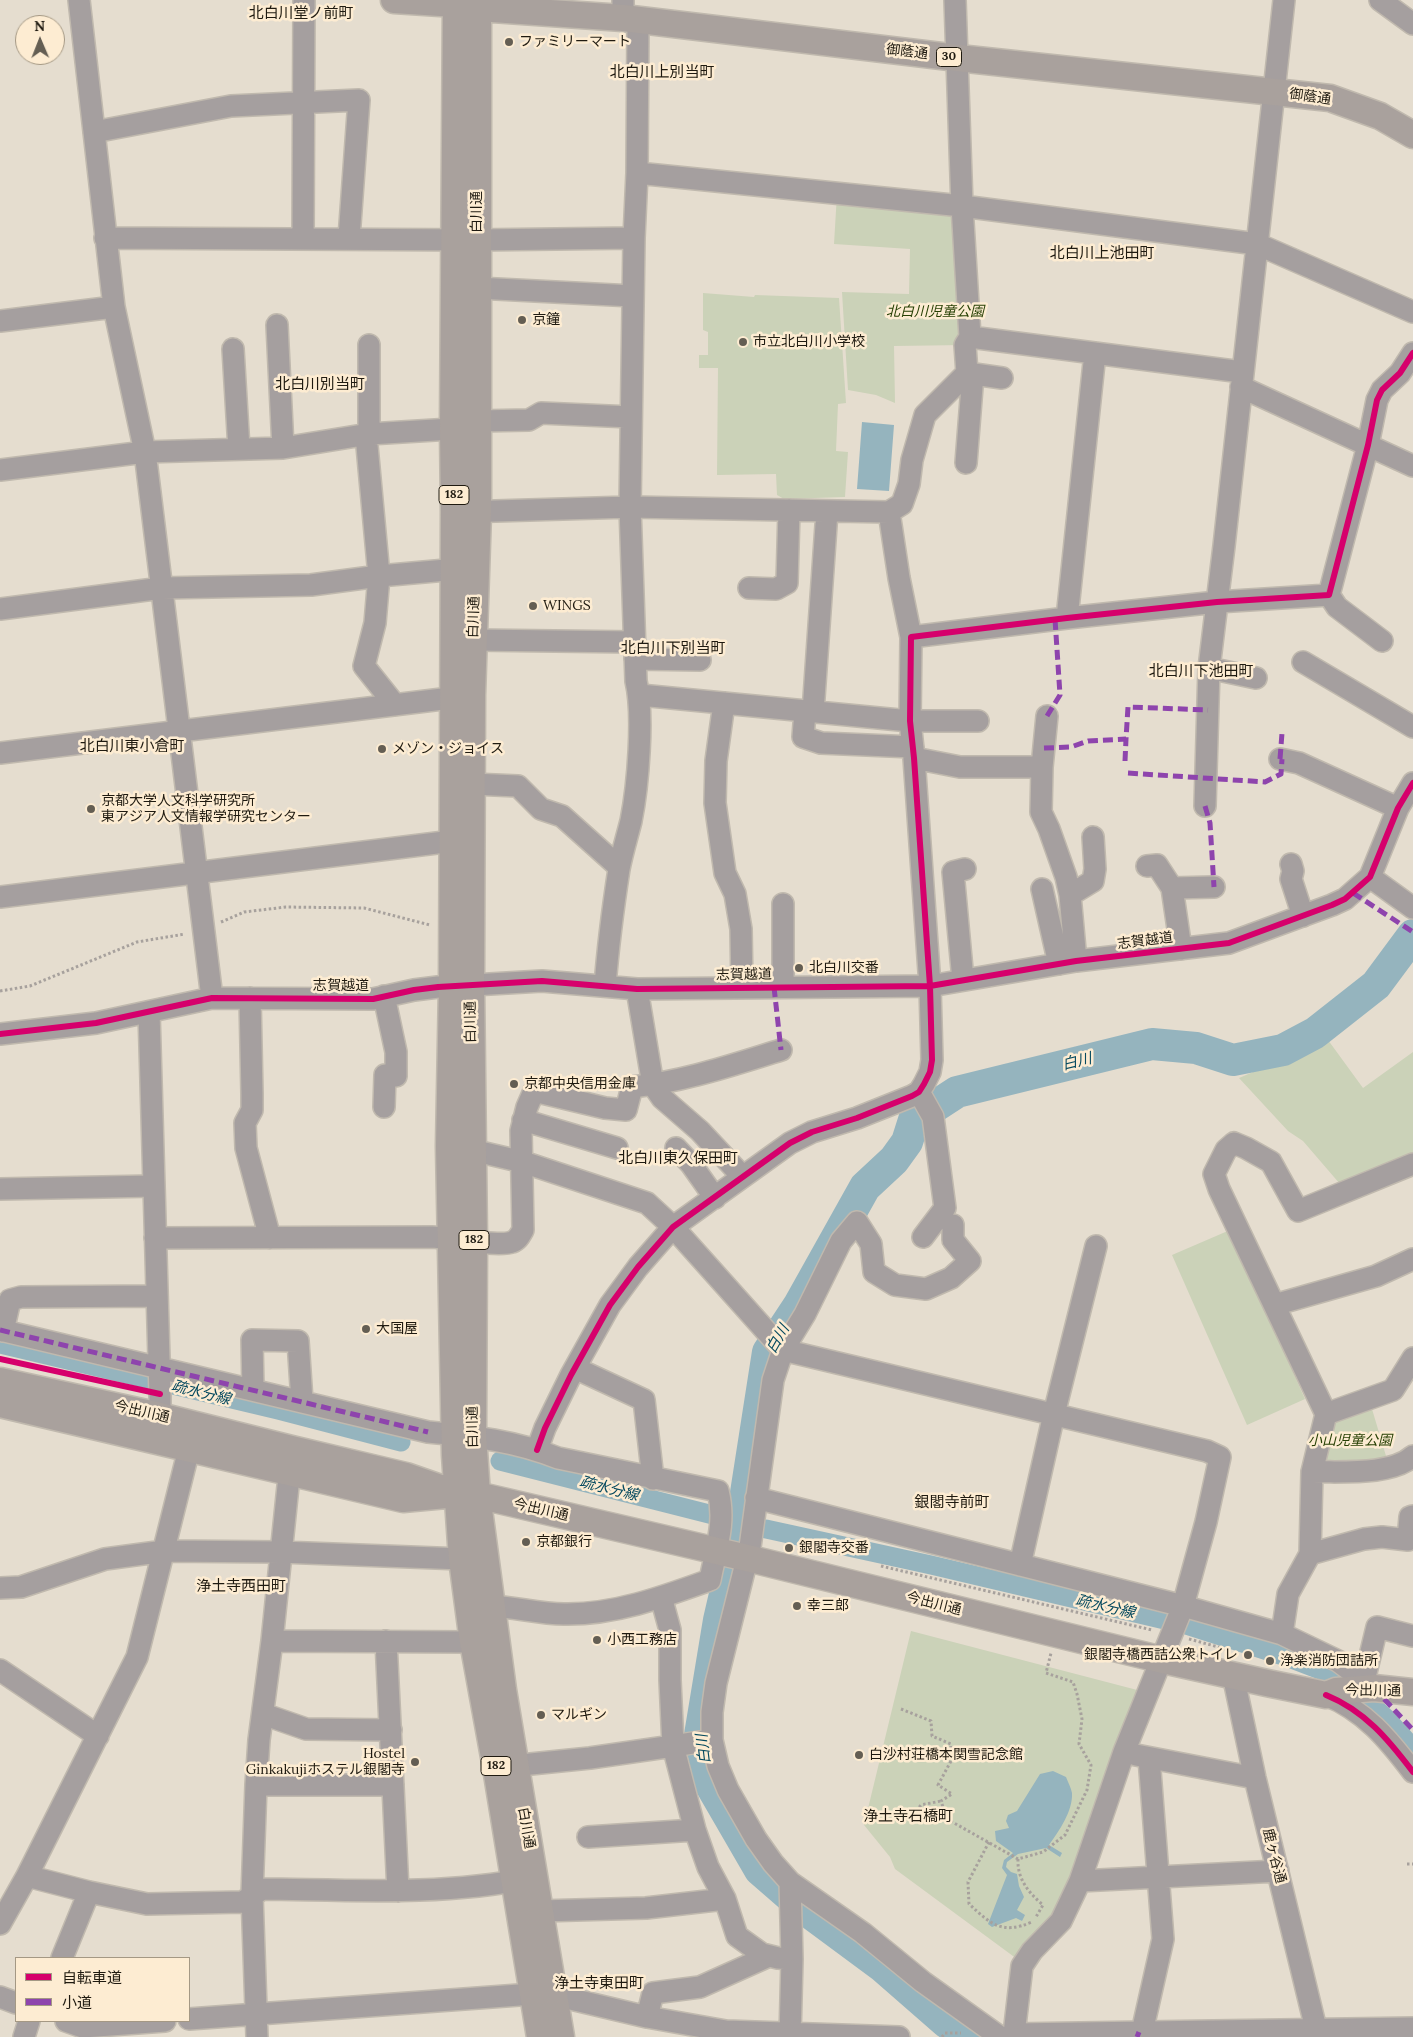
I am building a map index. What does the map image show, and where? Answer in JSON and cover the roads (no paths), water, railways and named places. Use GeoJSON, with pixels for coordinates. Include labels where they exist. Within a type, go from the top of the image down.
{"type":"FeatureCollection","features":[{"type":"Feature","properties":{"kind":"main road","name":"御蔭通"},"geometry":{"type":"LineString","coordinates":[[394,0],[628,13],[958,58],[1330,98],[1380,116],[1413,135]]}},
{"type":"Feature","properties":{"kind":"main road","name":"白川通"},"geometry":{"type":"LineString","coordinates":[[466,512],[452,428],[466,239],[467,3]]}},
{"type":"Feature","properties":{"kind":"main road","name":"白川通"},"geometry":{"type":"LineString","coordinates":[[466,239],[478,288],[478,425],[466,512],[463,697],[461,1148],[463,1435],[467,1495],[490,1606],[506,1767],[543,1994],[561,2037]]}},
{"type":"Feature","properties":{"kind":"main road","name":"白川通"},"geometry":{"type":"LineString","coordinates":[[462,840],[472,784],[463,697],[474,640],[465,568]]}},
{"type":"Feature","properties":{"kind":"main road","name":"今出川通"},"geometry":{"type":"LineString","coordinates":[[1,1392],[291,1461],[403,1498],[467,1495],[733,1554],[1163,1660],[1229,1664],[1353,1689],[1413,1692]]}},
{"type":"Feature","properties":{"kind":"main road","name":"白川通"},"geometry":{"type":"LineString","coordinates":[[467,1495],[462,1560],[473,1642],[506,1767]]}},
{"type":"Feature","properties":{"kind":"main road","name":"白川通"},"geometry":{"type":"LineString","coordinates":[[525,1879],[541,1911],[543,1994],[540,2037]]}},
{"type":"Feature","properties":{"kind":"street"},"geometry":{"type":"LineString","coordinates":[[79,0],[114,307],[145,452],[212,998]]}},
{"type":"Feature","properties":{"kind":"street"},"geometry":{"type":"LineString","coordinates":[[303,238],[304,0]]}},
{"type":"Feature","properties":{"kind":"street"},"geometry":{"type":"LineString","coordinates":[[955,0],[962,206],[970,337],[965,345],[970,374],[966,463]]}},
{"type":"Feature","properties":{"kind":"street"},"geometry":{"type":"LineString","coordinates":[[1205,806],[1209,668],[1284,0]]}},
{"type":"Feature","properties":{"kind":"street"},"geometry":{"type":"LineString","coordinates":[[1380,0],[1413,24]]}},
{"type":"Feature","properties":{"kind":"street"},"geometry":{"type":"LineString","coordinates":[[605,986],[619,867],[631,819],[638,764],[640,695],[636,681],[630,507],[634,238],[637,173],[628,13]]}},
{"type":"Feature","properties":{"kind":"street"},"geometry":{"type":"LineString","coordinates":[[94,132],[231,106],[359,100],[349,238]]}},
{"type":"Feature","properties":{"kind":"street"},"geometry":{"type":"LineString","coordinates":[[637,173],[962,206],[1257,244],[1413,312]]}},
{"type":"Feature","properties":{"kind":"street"},"geometry":{"type":"LineString","coordinates":[[105,238],[634,238]]}},
{"type":"Feature","properties":{"kind":"street"},"geometry":{"type":"LineString","coordinates":[[478,288],[633,296]]}},
{"type":"Feature","properties":{"kind":"street"},"geometry":{"type":"LineString","coordinates":[[0,322],[114,307]]}},
{"type":"Feature","properties":{"kind":"street"},"geometry":{"type":"LineString","coordinates":[[277,325],[283,448]]}},
{"type":"Feature","properties":{"kind":"street"},"geometry":{"type":"LineString","coordinates":[[970,337],[1095,354],[1242,380],[1413,466]]}},
{"type":"Feature","properties":{"kind":"street"},"geometry":{"type":"LineString","coordinates":[[369,345],[368,434],[379,576],[375,623],[364,666],[395,705]]}},
{"type":"Feature","properties":{"kind":"street"},"geometry":{"type":"LineString","coordinates":[[233,349],[239,449]]}},
{"type":"Feature","properties":{"kind":"street"},"geometry":{"type":"LineString","coordinates":[[1382,641],[1337,607],[1329,595],[1368,444],[1377,400],[1382,390],[1400,374],[1413,353]]}},
{"type":"Feature","properties":{"kind":"street"},"geometry":{"type":"LineString","coordinates":[[1066,618],[1095,354]]}},
{"type":"Feature","properties":{"kind":"street"},"geometry":{"type":"LineString","coordinates":[[466,512],[630,507],[889,512],[902,504],[905,498],[912,460],[925,415],[970,374],[1002,378]]}},
{"type":"Feature","properties":{"kind":"street"},"geometry":{"type":"LineString","coordinates":[[0,470],[145,452],[283,448],[368,434],[528,420],[541,413],[631,417]]}},
{"type":"Feature","properties":{"kind":"street"},"geometry":{"type":"LineString","coordinates":[[749,588],[776,590],[786,583],[789,510]]}},
{"type":"Feature","properties":{"kind":"street"},"geometry":{"type":"LineString","coordinates":[[827,511],[809,711],[803,737],[821,743],[914,753],[960,767],[1042,767]]}},
{"type":"Feature","properties":{"kind":"street"},"geometry":{"type":"LineString","coordinates":[[790,2036],[792,1959],[790,1892],[756,1839],[728,1790],[718,1766],[712,1740],[712,1712],[733,1554],[756,1498],[777,1343],[805,1314],[841,1241],[857,1222],[870,1244],[874,1272],[895,1285],[926,1289],[951,1278],[970,1261],[953,1240],[945,1208],[933,1118],[921,1096],[930,1072],[932,1060],[930,986],[914,753],[910,721],[911,637],[889,512]]}},
{"type":"Feature","properties":{"kind":"street"},"geometry":{"type":"LineString","coordinates":[[0,609],[162,588],[310,585],[465,568]]}},
{"type":"Feature","properties":{"kind":"street"},"geometry":{"type":"LineString","coordinates":[[911,637],[1217,602],[1329,595]]}},
{"type":"Feature","properties":{"kind":"street"},"geometry":{"type":"LineString","coordinates":[[474,640],[635,651],[700,660]]}},
{"type":"Feature","properties":{"kind":"street"},"geometry":{"type":"LineString","coordinates":[[1303,662],[1413,728]]}},
{"type":"Feature","properties":{"kind":"street"},"geometry":{"type":"LineString","coordinates":[[1209,668],[1256,678]]}},
{"type":"Feature","properties":{"kind":"street"},"geometry":{"type":"LineString","coordinates":[[640,695],[910,721],[978,721]]}},
{"type":"Feature","properties":{"kind":"street"},"geometry":{"type":"LineString","coordinates":[[0,753],[463,697]]}},
{"type":"Feature","properties":{"kind":"street"},"geometry":{"type":"LineString","coordinates":[[724,703],[716,761],[715,803],[725,873],[735,894],[741,929],[742,988]]}},
{"type":"Feature","properties":{"kind":"street"},"geometry":{"type":"LineString","coordinates":[[1047,716],[1042,767],[1041,812],[1060,861],[1070,895],[1068,963]]}},
{"type":"Feature","properties":{"kind":"street"},"geometry":{"type":"LineString","coordinates":[[1280,759],[1300,763],[1398,808]]}},
{"type":"Feature","properties":{"kind":"street","name":"志賀越道"},"geometry":{"type":"LineString","coordinates":[[0,1034],[96,1023],[212,998],[373,999],[414,990],[462,985],[542,981],[637,989],[930,986],[1068,963],[1229,943],[1345,899],[1370,877],[1398,808],[1413,783]]}},
{"type":"Feature","properties":{"kind":"street"},"geometry":{"type":"LineString","coordinates":[[472,784],[518,786],[541,809],[562,816],[619,867]]}},
{"type":"Feature","properties":{"kind":"street"},"geometry":{"type":"LineString","coordinates":[[1070,895],[1093,881],[1095,869],[1093,837]]}},
{"type":"Feature","properties":{"kind":"street"},"geometry":{"type":"LineString","coordinates":[[0,898],[462,840]]}},
{"type":"Feature","properties":{"kind":"street"},"geometry":{"type":"LineString","coordinates":[[1291,864],[1293,871],[1292,879],[1303,916]]}},
{"type":"Feature","properties":{"kind":"street"},"geometry":{"type":"LineString","coordinates":[[1147,866],[1156,865],[1172,888],[1182,949]]}},
{"type":"Feature","properties":{"kind":"street"},"geometry":{"type":"LineString","coordinates":[[963,980],[953,872],[965,869]]}},
{"type":"Feature","properties":{"kind":"street"},"geometry":{"type":"LineString","coordinates":[[1370,877],[1413,908]]}},
{"type":"Feature","properties":{"kind":"street"},"geometry":{"type":"LineString","coordinates":[[1172,888],[1214,887]]}},
{"type":"Feature","properties":{"kind":"street"},"geometry":{"type":"LineString","coordinates":[[1042,889],[1068,963]]}},
{"type":"Feature","properties":{"kind":"street"},"geometry":{"type":"LineString","coordinates":[[783,904],[783,987]]}},
{"type":"Feature","properties":{"kind":"street"},"geometry":{"type":"LineString","coordinates":[[637,989],[653,1085],[662,1098],[700,1131],[742,1176]]}},
{"type":"Feature","properties":{"kind":"street"},"geometry":{"type":"LineString","coordinates":[[384,996],[396,1052],[396,1076],[386,1075],[384,1107]]}},
{"type":"Feature","properties":{"kind":"street"},"geometry":{"type":"LineString","coordinates":[[250,998],[252,1110],[245,1123],[246,1148],[270,1238]]}},
{"type":"Feature","properties":{"kind":"street"},"geometry":{"type":"LineString","coordinates":[[149,1012],[159,1376],[157,1428]]}},
{"type":"Feature","properties":{"kind":"street"},"geometry":{"type":"LineString","coordinates":[[155,1238],[462,1239],[512,1242],[518,1238],[524,1224],[521,1131],[534,1091],[605,1108],[626,1110],[632,1087],[653,1085],[724,1069],[781,1050]]}},
{"type":"Feature","properties":{"kind":"street"},"geometry":{"type":"LineString","coordinates":[[537,1450],[545,1428],[575,1368],[620,1290],[673,1227],[790,1143],[812,1132],[921,1096]]}},
{"type":"Feature","properties":{"kind":"street"},"geometry":{"type":"LineString","coordinates":[[523,1120],[617,1148]]}},
{"type":"Feature","properties":{"kind":"street"},"geometry":{"type":"LineString","coordinates":[[1282,1634],[1288,1594],[1310,1554],[1312,1472],[1326,1414],[1216,1182],[1214,1174],[1226,1150],[1234,1143],[1246,1148],[1271,1162],[1298,1211],[1413,1164]]}},
{"type":"Feature","properties":{"kind":"street"},"geometry":{"type":"LineString","coordinates":[[461,1148],[523,1162],[647,1202],[673,1227],[777,1343],[1207,1451],[1220,1457],[1206,1522],[1163,1660],[1155,1674],[1124,1752],[1080,1882],[1061,1921],[1032,1951],[1022,1966],[1008,2036]]}},
{"type":"Feature","properties":{"kind":"street"},"geometry":{"type":"LineString","coordinates":[[676,1148],[691,1164],[715,1198]]}},
{"type":"Feature","properties":{"kind":"street"},"geometry":{"type":"LineString","coordinates":[[0,1189],[154,1186]]}},
{"type":"Feature","properties":{"kind":"street"},"geometry":{"type":"LineString","coordinates":[[923,1237],[950,1223]]}},
{"type":"Feature","properties":{"kind":"street"},"geometry":{"type":"LineString","coordinates":[[1020,1565],[1054,1414],[1096,1246]]}},
{"type":"Feature","properties":{"kind":"street"},"geometry":{"type":"LineString","coordinates":[[1274,1305],[1376,1276],[1413,1259]]}},
{"type":"Feature","properties":{"kind":"street"},"geometry":{"type":"LineString","coordinates":[[157,1296],[20,1298],[10,1300],[1,1330],[159,1376],[253,1390],[428,1432],[493,1439],[537,1450],[558,1458],[718,1491],[722,1506],[721,1530],[733,1554]]}},
{"type":"Feature","properties":{"kind":"street"},"geometry":{"type":"LineString","coordinates":[[253,1390],[252,1340],[298,1341],[302,1401]]}},
{"type":"Feature","properties":{"kind":"street"},"geometry":{"type":"LineString","coordinates":[[1326,1414],[1393,1390],[1413,1358]]}},
{"type":"Feature","properties":{"kind":"street"},"geometry":{"type":"LineString","coordinates":[[575,1368],[644,1400],[653,1479]]}},
{"type":"Feature","properties":{"kind":"street"},"geometry":{"type":"LineString","coordinates":[[0,1924],[28,1876],[137,1657],[192,1437]]}},
{"type":"Feature","properties":{"kind":"street"},"geometry":{"type":"LineString","coordinates":[[1312,1472],[1371,1470],[1405,1463],[1413,1456]]}},
{"type":"Feature","properties":{"kind":"street"},"geometry":{"type":"LineString","coordinates":[[256,2037],[252,1895],[256,1784],[291,1461]]}},
{"type":"Feature","properties":{"kind":"street"},"geometry":{"type":"LineString","coordinates":[[756,1498],[1020,1565],[1175,1625],[1282,1634],[1338,1661],[1353,1689]]}},
{"type":"Feature","properties":{"kind":"street"},"geometry":{"type":"LineString","coordinates":[[1310,1554],[1382,1536],[1410,1541],[1410,1517],[1413,1516]]}},
{"type":"Feature","properties":{"kind":"street"},"geometry":{"type":"LineString","coordinates":[[0,1588],[21,1587],[105,1558],[164,1551],[281,1552],[462,1560]]}},
{"type":"Feature","properties":{"kind":"street"},"geometry":{"type":"LineString","coordinates":[[490,1606],[563,1614],[612,1611],[710,1580],[733,1554]]}},
{"type":"Feature","properties":{"kind":"street"},"geometry":{"type":"LineString","coordinates":[[661,1597],[670,1630],[670,1680],[674,1746],[695,1830],[708,1867],[724,1899],[737,1936],[746,1944],[769,1956],[792,1959]]}},
{"type":"Feature","properties":{"kind":"street"},"geometry":{"type":"LineString","coordinates":[[1413,1636],[1377,1627],[1353,1689],[1344,1702],[1376,1726],[1413,1772]]}},
{"type":"Feature","properties":{"kind":"street"},"geometry":{"type":"LineString","coordinates":[[272,1641],[473,1642]]}},
{"type":"Feature","properties":{"kind":"street"},"geometry":{"type":"LineString","coordinates":[[386,1642],[398,1891]]}},
{"type":"Feature","properties":{"kind":"street","name":"鹿ヶ谷通"},"geometry":{"type":"LineString","coordinates":[[1229,1664],[1317,2033]]}},
{"type":"Feature","properties":{"kind":"street"},"geometry":{"type":"LineString","coordinates":[[0,1670],[98,1736]]}},
{"type":"Feature","properties":{"kind":"street"},"geometry":{"type":"LineString","coordinates":[[263,1714],[306,1730],[391,1730]]}},
{"type":"Feature","properties":{"kind":"street"},"geometry":{"type":"LineString","coordinates":[[506,1767],[599,1757],[712,1740]]}},
{"type":"Feature","properties":{"kind":"street"},"geometry":{"type":"LineString","coordinates":[[1124,1752],[1255,1778]]}},
{"type":"Feature","properties":{"kind":"street"},"geometry":{"type":"LineString","coordinates":[[1142,2032],[1163,1939],[1160,1877],[1149,1758]]}},
{"type":"Feature","properties":{"kind":"street"},"geometry":{"type":"LineString","coordinates":[[256,1784],[393,1785]]}},
{"type":"Feature","properties":{"kind":"street"},"geometry":{"type":"LineString","coordinates":[[588,1837],[695,1830]]}},
{"type":"Feature","properties":{"kind":"street"},"geometry":{"type":"LineString","coordinates":[[1080,1882],[1278,1871]]}},
{"type":"Feature","properties":{"kind":"street"},"geometry":{"type":"LineString","coordinates":[[28,1876],[147,1904],[243,1902],[262,1889],[398,1891],[498,1885],[525,1879]]}},
{"type":"Feature","properties":{"kind":"street"},"geometry":{"type":"LineString","coordinates":[[62,1957],[90,1892]]}},
{"type":"Feature","properties":{"kind":"street"},"geometry":{"type":"LineString","coordinates":[[790,1892],[863,1933],[923,1982],[1008,2036],[1142,2032],[1194,2034],[1317,2033],[1413,2028]]}},
{"type":"Feature","properties":{"kind":"street"},"geometry":{"type":"LineString","coordinates":[[541,1911],[646,1908],[724,1899]]}},
{"type":"Feature","properties":{"kind":"street"},"geometry":{"type":"LineString","coordinates":[[647,2017],[653,1992],[700,1987],[769,1956]]}},
{"type":"Feature","properties":{"kind":"street"},"geometry":{"type":"LineString","coordinates":[[190,2019],[543,1994],[647,2017],[726,2030],[790,2036],[899,2037]]}},
{"type":"Feature","properties":{"kind":"street"},"geometry":{"type":"LineString","coordinates":[[0,1998],[15,2003]]}},
{"type":"Feature","properties":{"kind":"street"},"geometry":{"type":"LineString","coordinates":[[24,2037],[29,2022]]}},
{"type":"Feature","properties":{"kind":"street"},"geometry":{"type":"LineString","coordinates":[[77,2028],[152,2022]]}},
{"type":"Feature","properties":{"kind":"water"},"geometry":{"type":"Polygon","coordinates":[[[862,422],[894,425],[889,491],[857,489],[862,422]]]}},
{"type":"Feature","properties":{"kind":"water"},"geometry":{"type":"Polygon","coordinates":[[[1053,1771],[1066,1777],[1072,1793],[1068,1814],[1049,1845],[1062,1853],[1060,1857],[1046,1848],[1018,1854],[1007,1862],[1006,1867],[1011,1872],[1017,1874],[1019,1886],[1024,1897],[1017,1910],[1025,1915],[1022,1921],[1016,1918],[992,1927],[988,1924],[1007,1875],[1002,1868],[1004,1860],[1013,1853],[996,1841],[995,1831],[1009,1828],[1006,1821],[1008,1815],[1017,1811],[1040,1774],[1053,1771]]]}},
{"type":"Feature","properties":{"kind":"waterway","name":"白川"},"geometry":{"type":"LineString","coordinates":[[968,2037],[946,2022],[883,1967],[806,1910],[760,1870],[709,1782],[700,1735],[719,1620],[741,1525],[768,1352],[799,1305],[865,1187],[894,1160],[907,1142],[914,1120],[957,1092],[1152,1044],[1196,1048],[1233,1060],[1283,1050],[1315,1033],[1376,985],[1413,935]]}},
{"type":"Feature","properties":{"kind":"waterway","name":"疏水分線"},"geometry":{"type":"LineString","coordinates":[[0,1344],[278,1410],[401,1442]]}},
{"type":"Feature","properties":{"kind":"waterway","name":"疏水分線"},"geometry":{"type":"LineString","coordinates":[[500,1461],[717,1516]]}},
{"type":"Feature","properties":{"kind":"waterway","name":"疏水分線"},"geometry":{"type":"LineString","coordinates":[[766,1529],[931,1565],[1186,1625],[1286,1657],[1333,1675],[1362,1696],[1387,1719],[1413,1748]]}},
{"type":"Feature","properties":{"kind":"place","name":"ファミリーマート"},"geometry":{"type":"Point","coordinates":[509,42]}},
{"type":"Feature","properties":{"kind":"place","name":"京鐘"},"geometry":{"type":"Point","coordinates":[522,320]}},
{"type":"Feature","properties":{"kind":"place","name":"市立北白川小学校"},"geometry":{"type":"Point","coordinates":[743,342]}},
{"type":"Feature","properties":{"kind":"place","name":"WINGS"},"geometry":{"type":"Point","coordinates":[533,606]}},
{"type":"Feature","properties":{"kind":"place","name":"メゾン・ジョイス"},"geometry":{"type":"Point","coordinates":[382,749]}},
{"type":"Feature","properties":{"kind":"place","name":"京都大学人文科学研究所 東アジア人文情報学研究センター"},"geometry":{"type":"Point","coordinates":[91,809]}},
{"type":"Feature","properties":{"kind":"place","name":"北白川交番"},"geometry":{"type":"Point","coordinates":[799,968]}},
{"type":"Feature","properties":{"kind":"place","name":"京都中央信用金庫"},"geometry":{"type":"Point","coordinates":[514,1084]}},
{"type":"Feature","properties":{"kind":"place","name":"大国屋"},"geometry":{"type":"Point","coordinates":[366,1329]}},
{"type":"Feature","properties":{"kind":"place","name":"京都銀行"},"geometry":{"type":"Point","coordinates":[526,1542]}},
{"type":"Feature","properties":{"kind":"place","name":"銀閣寺交番"},"geometry":{"type":"Point","coordinates":[789,1548]}},
{"type":"Feature","properties":{"kind":"place","name":"幸三郎"},"geometry":{"type":"Point","coordinates":[797,1606]}},
{"type":"Feature","properties":{"kind":"place","name":"小西工務店"},"geometry":{"type":"Point","coordinates":[597,1640]}},
{"type":"Feature","properties":{"kind":"place","name":"銀閣寺橋西詰公衆トイレ"},"geometry":{"type":"Point","coordinates":[1248,1655]}},
{"type":"Feature","properties":{"kind":"place","name":"浄楽消防団詰所"},"geometry":{"type":"Point","coordinates":[1270,1661]}},
{"type":"Feature","properties":{"kind":"place","name":"マルギン"},"geometry":{"type":"Point","coordinates":[541,1715]}},
{"type":"Feature","properties":{"kind":"place","name":"白沙村荘橋本関雪記念館"},"geometry":{"type":"Point","coordinates":[859,1755]}},
{"type":"Feature","properties":{"kind":"place","name":"Hostel Ginkakujiホステル銀閣寺"},"geometry":{"type":"Point","coordinates":[415,1762]}},
{"type":"Feature","properties":{"kind":"district","name":"北白川堂ノ前町"},"geometry":{"type":"Point","coordinates":[301,14]}},
{"type":"Feature","properties":{"kind":"district","name":"北白川上別当町"},"geometry":{"type":"Point","coordinates":[662,73]}},
{"type":"Feature","properties":{"kind":"district","name":"北白川上池田町"},"geometry":{"type":"Point","coordinates":[1102,254]}},
{"type":"Feature","properties":{"kind":"district","name":"北白川別当町"},"geometry":{"type":"Point","coordinates":[320,385]}},
{"type":"Feature","properties":{"kind":"district","name":"北白川下別当町"},"geometry":{"type":"Point","coordinates":[673,649]}},
{"type":"Feature","properties":{"kind":"district","name":"北白川下池田町"},"geometry":{"type":"Point","coordinates":[1201,672]}},
{"type":"Feature","properties":{"kind":"district","name":"北白川東小倉町"},"geometry":{"type":"Point","coordinates":[132,747]}},
{"type":"Feature","properties":{"kind":"district","name":"北白川東久保田町"},"geometry":{"type":"Point","coordinates":[678,1159]}},
{"type":"Feature","properties":{"kind":"district","name":"銀閣寺前町"},"geometry":{"type":"Point","coordinates":[952,1503]}},
{"type":"Feature","properties":{"kind":"district","name":"浄土寺西田町"},"geometry":{"type":"Point","coordinates":[241,1587]}},
{"type":"Feature","properties":{"kind":"district","name":"浄土寺石橋町"},"geometry":{"type":"Point","coordinates":[908,1817]}},
{"type":"Feature","properties":{"kind":"district","name":"浄土寺東田町"},"geometry":{"type":"Point","coordinates":[599,1984]}},
{"type":"Feature","properties":{"kind":"park label","name":"北白川児童公園"},"geometry":{"type":"Point","coordinates":[935,312]}},
{"type":"Feature","properties":{"kind":"park label","name":"小山児童公園"},"geometry":{"type":"Point","coordinates":[1350,1441]}}]}
